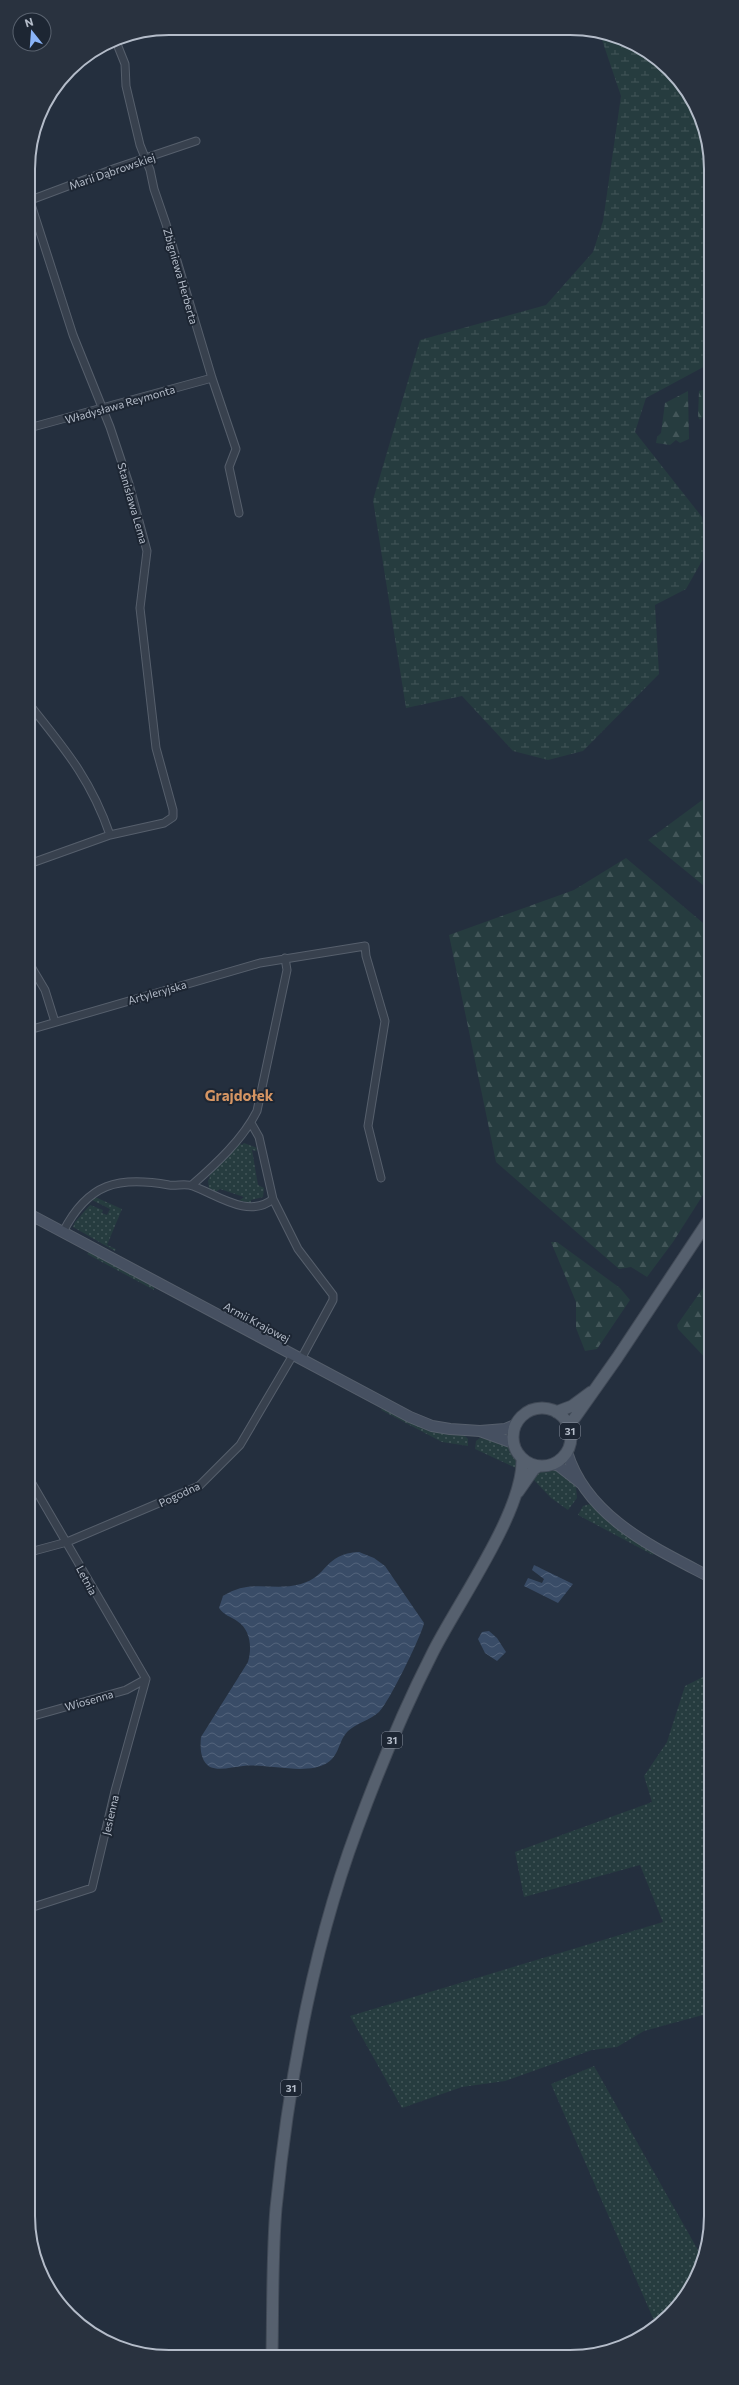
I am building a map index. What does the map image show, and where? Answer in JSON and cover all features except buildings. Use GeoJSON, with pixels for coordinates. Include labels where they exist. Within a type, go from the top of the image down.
{"type":"FeatureCollection","features":[{"type":"Feature","properties":{"kind":"main road","name":"31"},"geometry":{"type":"LineString","coordinates":[[569,1426],[585,1405],[591,1392],[617,1358],[704,1227]]}},
{"type":"Feature","properties":{"kind":"main road","name":"31"},"geometry":{"type":"LineString","coordinates":[[556,1412],[572,1406],[591,1392]]}},
{"type":"Feature","properties":{"kind":"main road","name":"31"},"geometry":{"type":"LineString","coordinates":[[515,1425],[524,1414],[533,1409],[547,1408],[556,1412],[569,1426],[571,1439],[567,1452],[553,1464]]}},
{"type":"Feature","properties":{"kind":"main road"},"geometry":{"type":"LineString","coordinates":[[515,1425],[513,1443],[522,1458],[539,1466],[553,1464]]}},
{"type":"Feature","properties":{"kind":"main road","name":"31"},"geometry":{"type":"LineString","coordinates":[[518,1492],[522,1458]]}},
{"type":"Feature","properties":{"kind":"main road","name":"31"},"geometry":{"type":"LineString","coordinates":[[272,2350],[276,2209],[288,2102],[305,2009],[332,1902],[357,1829],[406,1708],[435,1648],[498,1535],[518,1492],[534,1469],[539,1466]]}},
{"type":"Feature","properties":{"kind":"street","name":"Zbigniewa Herberta"},"geometry":{"type":"LineString","coordinates":[[118,45],[125,64],[126,86],[140,145],[146,159],[212,378],[236,449],[229,467],[239,513]]}},
{"type":"Feature","properties":{"kind":"street","name":"Marii Dąbrowskiej"},"geometry":{"type":"LineString","coordinates":[[35,199],[116,168],[196,141]]}},
{"type":"Feature","properties":{"kind":"street","name":"Stanisława Lema"},"geometry":{"type":"LineString","coordinates":[[35,219],[73,335],[129,484],[147,550],[140,608],[156,748],[171,798],[173,817],[164,823],[110,835]]}},
{"type":"Feature","properties":{"kind":"street","name":"Władysława Reymonta"},"geometry":{"type":"LineString","coordinates":[[35,426],[212,378]]}},
{"type":"Feature","properties":{"kind":"street"},"geometry":{"type":"LineString","coordinates":[[35,712],[89,784],[101,809],[110,835],[35,862]]}},
{"type":"Feature","properties":{"kind":"street","name":"Artyleryjska"},"geometry":{"type":"LineString","coordinates":[[35,1028],[285,958],[365,946],[366,956],[385,1021],[368,1126],[381,1178]]}},
{"type":"Feature","properties":{"kind":"street"},"geometry":{"type":"LineString","coordinates":[[192,1185],[251,1123],[257,1111],[287,970],[285,958]]}},
{"type":"Feature","properties":{"kind":"street"},"geometry":{"type":"LineString","coordinates":[[35,973],[45,990],[55,1022]]}},
{"type":"Feature","properties":{"kind":"street"},"geometry":{"type":"LineString","coordinates":[[251,1123],[259,1137],[273,1199],[298,1249],[333,1295],[333,1300],[297,1357]]}},
{"type":"Feature","properties":{"kind":"street"},"geometry":{"type":"LineString","coordinates":[[62,1232],[68,1221],[93,1193],[112,1183],[136,1180],[177,1186],[192,1185],[224,1201],[245,1206],[265,1205],[273,1199]]}},
{"type":"Feature","properties":{"kind":"street","name":"Armii Krajowej"},"geometry":{"type":"LineString","coordinates":[[35,1217],[422,1422],[450,1429],[480,1431],[505,1429],[515,1425]]}},
{"type":"Feature","properties":{"kind":"street","name":"Pogodna"},"geometry":{"type":"LineString","coordinates":[[35,1551],[67,1542],[199,1486],[240,1445],[297,1357]]}},
{"type":"Feature","properties":{"kind":"street","name":"Armii Krajowej"},"geometry":{"type":"LineString","coordinates":[[480,1431],[513,1443]]}},
{"type":"Feature","properties":{"kind":"street"},"geometry":{"type":"LineString","coordinates":[[567,1452],[582,1484]]}},
{"type":"Feature","properties":{"kind":"street"},"geometry":{"type":"LineString","coordinates":[[553,1464],[559,1466],[582,1484],[610,1516],[629,1532],[704,1573]]}},
{"type":"Feature","properties":{"kind":"street","name":"Letnia"},"geometry":{"type":"LineString","coordinates":[[35,1488],[67,1542],[95,1594],[146,1679]]}},
{"type":"Feature","properties":{"kind":"street","name":"Wiosenna"},"geometry":{"type":"LineString","coordinates":[[35,1716],[126,1690],[146,1679]]}},
{"type":"Feature","properties":{"kind":"street","name":"Jesienna"},"geometry":{"type":"LineString","coordinates":[[35,1906],[92,1888],[115,1791],[146,1679]]}},
{"type":"Feature","properties":{"kind":"green space"},"geometry":{"type":"Polygon","coordinates":[[[602,39],[613,42],[637,53],[665,74],[686,102],[694,118],[703,151],[704,367],[646,398],[635,432],[702,517],[704,531],[704,557],[686,589],[655,605],[659,674],[583,751],[548,760],[513,751],[462,696],[406,708],[373,500],[420,340],[546,305],[593,252],[603,221],[621,96],[602,39]]]}},
{"type":"Feature","properties":{"kind":"green space"},"geometry":{"type":"Polygon","coordinates":[[[704,390],[704,416],[700,420],[698,416],[699,391],[704,390]]]}},
{"type":"Feature","properties":{"kind":"green space"},"geometry":{"type":"Polygon","coordinates":[[[688,391],[689,439],[680,443],[676,440],[670,445],[656,443],[657,437],[661,433],[665,403],[688,391]]]}},
{"type":"Feature","properties":{"kind":"green space"},"geometry":{"type":"Polygon","coordinates":[[[704,799],[704,886],[648,840],[704,799]]]}},
{"type":"Feature","properties":{"kind":"green space"},"geometry":{"type":"Polygon","coordinates":[[[626,858],[704,924],[704,1193],[673,1242],[647,1277],[631,1267],[619,1269],[496,1162],[449,935],[574,890],[626,858]]]}},
{"type":"Feature","properties":{"kind":"green space"},"geometry":{"type":"Polygon","coordinates":[[[239,1143],[242,1145],[244,1143],[257,1148],[256,1151],[252,1150],[258,1185],[264,1188],[263,1197],[251,1200],[251,1203],[239,1201],[244,1197],[220,1189],[216,1192],[209,1189],[209,1176],[239,1143]]]}},
{"type":"Feature","properties":{"kind":"green space"},"geometry":{"type":"Polygon","coordinates":[[[95,1197],[122,1209],[107,1245],[116,1249],[115,1251],[73,1227],[75,1222],[90,1205],[103,1210],[102,1213],[107,1215],[110,1209],[92,1200],[95,1197]]]}},
{"type":"Feature","properties":{"kind":"green space"},"geometry":{"type":"Polygon","coordinates":[[[551,1242],[557,1242],[620,1288],[630,1300],[597,1349],[585,1351],[576,1328],[576,1302],[551,1242]]]}},
{"type":"Feature","properties":{"kind":"green space"},"geometry":{"type":"Polygon","coordinates":[[[90,1251],[154,1285],[154,1290],[87,1254],[90,1251]]]}},
{"type":"Feature","properties":{"kind":"green space"},"geometry":{"type":"Polygon","coordinates":[[[704,1287],[704,1357],[678,1329],[677,1325],[704,1287]]]}},
{"type":"Feature","properties":{"kind":"green space"},"geometry":{"type":"Polygon","coordinates":[[[383,1407],[444,1433],[464,1435],[468,1439],[468,1446],[442,1442],[381,1410],[383,1407]]]}},
{"type":"Feature","properties":{"kind":"green space"},"geometry":{"type":"Polygon","coordinates":[[[480,1438],[500,1443],[510,1449],[514,1454],[518,1469],[475,1449],[476,1441],[480,1438]]]}},
{"type":"Feature","properties":{"kind":"green space"},"geometry":{"type":"Polygon","coordinates":[[[551,1469],[564,1474],[576,1487],[577,1498],[568,1510],[551,1498],[532,1478],[540,1472],[551,1469]]]}},
{"type":"Feature","properties":{"kind":"green space"},"geometry":{"type":"Polygon","coordinates":[[[590,1504],[595,1506],[620,1531],[654,1551],[653,1555],[578,1515],[583,1506],[590,1504]]]}},
{"type":"Feature","properties":{"kind":"green space"},"geometry":{"type":"Polygon","coordinates":[[[704,1676],[704,2015],[644,2031],[617,2047],[592,2050],[505,2081],[462,2087],[402,2108],[350,2016],[663,1922],[640,1865],[524,1897],[515,1852],[652,1802],[644,1776],[667,1742],[685,1686],[704,1676]]]}},
{"type":"Feature","properties":{"kind":"green space"},"geometry":{"type":"Polygon","coordinates":[[[594,2066],[699,2252],[694,2267],[686,2283],[671,2304],[654,2320],[551,2084],[594,2066]]]}},
{"type":"Feature","properties":{"kind":"water"},"geometry":{"type":"Polygon","coordinates":[[[359,1552],[374,1558],[385,1566],[424,1623],[404,1669],[390,1696],[379,1712],[348,1731],[331,1760],[318,1767],[298,1769],[243,1766],[222,1769],[210,1767],[202,1758],[201,1737],[248,1662],[250,1651],[248,1634],[245,1629],[242,1625],[225,1614],[219,1608],[223,1596],[233,1591],[252,1586],[281,1587],[301,1584],[317,1576],[332,1561],[339,1557],[359,1552]]]}},
{"type":"Feature","properties":{"kind":"water"},"geometry":{"type":"Polygon","coordinates":[[[534,1565],[573,1584],[558,1603],[524,1586],[528,1578],[542,1583],[544,1579],[532,1570],[534,1565]]]}},
{"type":"Feature","properties":{"kind":"water"},"geometry":{"type":"Polygon","coordinates":[[[489,1631],[497,1638],[506,1652],[497,1661],[485,1653],[478,1639],[482,1632],[489,1631]]]}},
{"type":"Feature","properties":{"kind":"district","name":"Grajdołek"},"geometry":{"type":"Point","coordinates":[239,1095]}}]}
